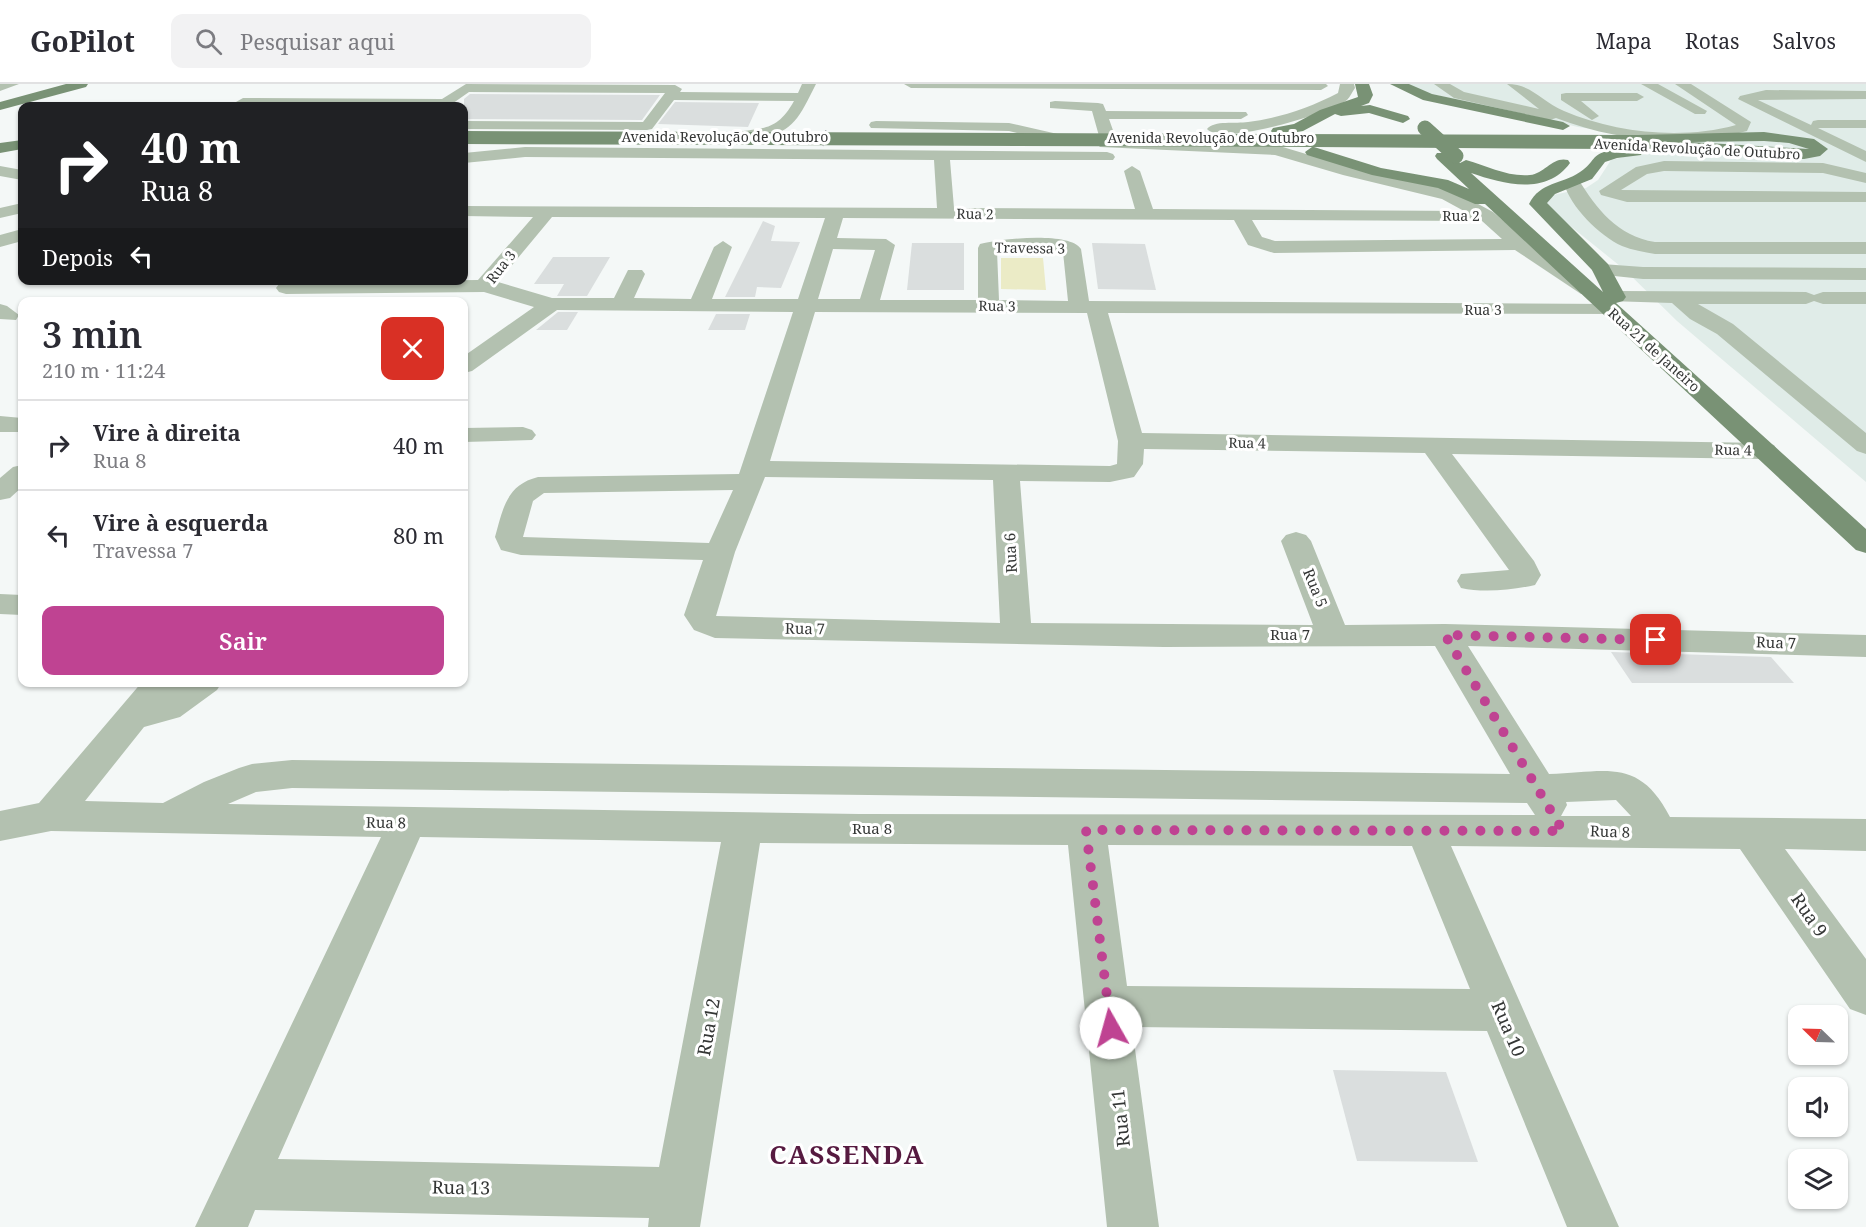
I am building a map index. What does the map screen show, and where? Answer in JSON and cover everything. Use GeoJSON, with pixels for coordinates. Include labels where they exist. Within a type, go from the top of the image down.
{"type":"FeatureCollection","features":[{"type":"Feature","properties":{"kind":"main road"},"geometry":{"type":"LineString","coordinates":[[0,105],[72,84]]}},
{"type":"Feature","properties":{"kind":"main road"},"geometry":{"type":"LineString","coordinates":[[0,105],[81,84]]}},
{"type":"Feature","properties":{"kind":"main road"},"geometry":{"type":"LineString","coordinates":[[1363,84],[1414,124]]}},
{"type":"Feature","properties":{"kind":"main road"},"geometry":{"type":"LineString","coordinates":[[1179,138],[1298,128],[1325,113],[1364,100],[1366,95],[1363,84]]}},
{"type":"Feature","properties":{"kind":"main road"},"geometry":{"type":"LineString","coordinates":[[1397,84],[1428,97],[1571,128],[1626,135],[1696,139]]}},
{"type":"Feature","properties":{"kind":"main road"},"geometry":{"type":"LineString","coordinates":[[42,102],[97,86]]}},
{"type":"Feature","properties":{"kind":"main road"},"geometry":{"type":"LineString","coordinates":[[57,102],[97,86]]}},
{"type":"Feature","properties":{"kind":"main road"},"geometry":{"type":"LineString","coordinates":[[1380,90],[1454,160],[1501,178],[1524,180],[1551,173],[1563,159],[1544,149],[1492,141]]}},
{"type":"Feature","properties":{"kind":"main road"},"geometry":{"type":"LineString","coordinates":[[1366,141],[1324,135],[1314,127],[1319,121],[1336,113],[1357,109],[1380,111],[1414,124]]}},
{"type":"Feature","properties":{"kind":"main road"},"geometry":{"type":"LineString","coordinates":[[0,118],[18,110]]}},
{"type":"Feature","properties":{"kind":"main road"},"geometry":{"type":"LineString","coordinates":[[1414,124],[1415,115],[1426,110],[1451,110],[1510,124],[1526,134],[1492,141]]}},
{"type":"Feature","properties":{"kind":"main road"},"geometry":{"type":"LineString","coordinates":[[0,134],[18,134]]}},
{"type":"Feature","properties":{"kind":"main road","name":"Avenida Revolução de Outubro"},"geometry":{"type":"LineString","coordinates":[[468,138],[1058,138],[1087,141],[1218,143],[1696,139],[1780,136],[1809,142],[1820,147],[1814,153],[1791,153],[1644,144],[1492,141]]}},
{"type":"Feature","properties":{"kind":"main road","name":"Avenida Revolução de Outubro"},"geometry":{"type":"LineString","coordinates":[[468,138],[638,149]]}},
{"type":"Feature","properties":{"kind":"main road","name":"Avenida Revolução de Outubro"},"geometry":{"type":"LineString","coordinates":[[889,149],[1179,138],[1366,141]]}},
{"type":"Feature","properties":{"kind":"main road"},"geometry":{"type":"LineString","coordinates":[[0,140],[18,140]]}},
{"type":"Feature","properties":{"kind":"main road"},"geometry":{"type":"LineString","coordinates":[[1366,141],[1340,146],[1333,149],[1332,154],[1362,166],[1413,177],[1447,174],[1454,160]]}},
{"type":"Feature","properties":{"kind":"main road"},"geometry":{"type":"LineString","coordinates":[[1218,143],[1300,149],[1378,172],[1459,189],[1489,205],[1571,274]]}},
{"type":"Feature","properties":{"kind":"main road"},"geometry":{"type":"LineString","coordinates":[[0,147],[18,145]]}},
{"type":"Feature","properties":{"kind":"main road"},"geometry":{"type":"LineString","coordinates":[[1607,301],[1602,270],[1538,204],[1539,197],[1593,172],[1599,159],[1615,153],[1757,151]]}},
{"type":"Feature","properties":{"kind":"main road","name":"Rua 21 de Janeiro"},"geometry":{"type":"LineString","coordinates":[[1454,160],[1571,274],[1607,301],[1866,520]]}},
{"type":"Feature","properties":{"kind":"main road","name":"Rua 21 de Janeiro"},"geometry":{"type":"LineString","coordinates":[[1454,160],[1866,544]]}},
{"type":"Feature","properties":{"kind":"street"},"geometry":{"type":"LineString","coordinates":[[0,87],[10,84]]}},
{"type":"Feature","properties":{"kind":"street"},"geometry":{"type":"LineString","coordinates":[[730,137],[781,130],[792,117],[808,84]]}},
{"type":"Feature","properties":{"kind":"street"},"geometry":{"type":"LineString","coordinates":[[911,84],[1312,89]]}},
{"type":"Feature","properties":{"kind":"street"},"geometry":{"type":"LineString","coordinates":[[1087,141],[1107,136],[1264,125],[1337,99],[1346,92],[1347,84]]}},
{"type":"Feature","properties":{"kind":"street"},"geometry":{"type":"LineString","coordinates":[[1441,84],[1459,95],[1521,110],[1603,118],[1633,97],[1653,87],[1710,117],[1689,119]]}},
{"type":"Feature","properties":{"kind":"street"},"geometry":{"type":"LineString","coordinates":[[1685,86],[1766,107]]}},
{"type":"Feature","properties":{"kind":"street"},"geometry":{"type":"LineString","coordinates":[[1685,86],[1744,122],[1742,128],[1713,136]]}},
{"type":"Feature","properties":{"kind":"street"},"geometry":{"type":"LineString","coordinates":[[448,102],[466,88],[675,89],[647,126],[468,125]]}},
{"type":"Feature","properties":{"kind":"street"},"geometry":{"type":"LineString","coordinates":[[1474,88],[1521,110]]}},
{"type":"Feature","properties":{"kind":"street"},"geometry":{"type":"LineString","coordinates":[[1474,88],[1548,89],[1633,97]]}},
{"type":"Feature","properties":{"kind":"street"},"geometry":{"type":"LineString","coordinates":[[1515,88],[1545,107],[1580,115],[1637,133],[1713,136],[1738,136],[1763,129],[1769,121],[1765,100],[1775,97],[1861,98]]}},
{"type":"Feature","properties":{"kind":"street"},"geometry":{"type":"LineString","coordinates":[[1861,98],[1823,93],[1756,94],[1745,99],[1766,107],[1866,157]]}},
{"type":"Feature","properties":{"kind":"street"},"geometry":{"type":"LineString","coordinates":[[670,96],[767,108],[802,98]]}},
{"type":"Feature","properties":{"kind":"street"},"geometry":{"type":"LineString","coordinates":[[1580,115],[1566,98],[1633,97]]}},
{"type":"Feature","properties":{"kind":"street"},"geometry":{"type":"LineString","coordinates":[[1861,98],[1866,107]]}},
{"type":"Feature","properties":{"kind":"street"},"geometry":{"type":"LineString","coordinates":[[253,101],[301,102]]}},
{"type":"Feature","properties":{"kind":"street"},"geometry":{"type":"LineString","coordinates":[[1044,105],[1098,107],[1107,136]]}},
{"type":"Feature","properties":{"kind":"street"},"geometry":{"type":"LineString","coordinates":[[1866,111],[1798,112],[1866,147]]}},
{"type":"Feature","properties":{"kind":"street"},"geometry":{"type":"LineString","coordinates":[[1102,115],[1271,115]]}},
{"type":"Feature","properties":{"kind":"street"},"geometry":{"type":"LineString","coordinates":[[792,117],[792,127],[800,132],[843,137]]}},
{"type":"Feature","properties":{"kind":"street"},"geometry":{"type":"LineString","coordinates":[[1818,124],[1866,124]]}},
{"type":"Feature","properties":{"kind":"street"},"geometry":{"type":"LineString","coordinates":[[876,125],[1009,127],[1058,138]]}},
{"type":"Feature","properties":{"kind":"street"},"geometry":{"type":"LineString","coordinates":[[1844,136],[1866,136]]}},
{"type":"Feature","properties":{"kind":"street"},"geometry":{"type":"LineString","coordinates":[[1087,141],[1276,150],[1349,172],[1448,195],[1487,216],[1519,244],[1607,301]]}},
{"type":"Feature","properties":{"kind":"street"},"geometry":{"type":"LineString","coordinates":[[597,168],[606,160],[640,158],[638,149]]}},
{"type":"Feature","properties":{"kind":"street"},"geometry":{"type":"LineString","coordinates":[[468,158],[525,152],[638,149],[889,149],[942,157],[1107,157]]}},
{"type":"Feature","properties":{"kind":"street"},"geometry":{"type":"LineString","coordinates":[[1791,153],[1866,167]]}},
{"type":"Feature","properties":{"kind":"street"},"geometry":{"type":"LineString","coordinates":[[942,157],[946,214]]}},
{"type":"Feature","properties":{"kind":"street"},"geometry":{"type":"LineString","coordinates":[[1866,180],[1823,168],[1652,166],[1606,191],[1627,197],[1866,197]]}},
{"type":"Feature","properties":{"kind":"street"},"geometry":{"type":"LineString","coordinates":[[1706,166],[1778,210]]}},
{"type":"Feature","properties":{"kind":"street"},"geometry":{"type":"LineString","coordinates":[[0,171],[18,175]]}},
{"type":"Feature","properties":{"kind":"street"},"geometry":{"type":"LineString","coordinates":[[1132,171],[1146,215]]}},
{"type":"Feature","properties":{"kind":"street"},"geometry":{"type":"LineString","coordinates":[[1623,182],[1866,180]]}},
{"type":"Feature","properties":{"kind":"street"},"geometry":{"type":"LineString","coordinates":[[1572,183],[1575,194],[1611,228],[1636,245],[1655,248],[1866,248]]}},
{"type":"Feature","properties":{"kind":"street"},"geometry":{"type":"LineString","coordinates":[[1587,205],[1624,209],[1866,211]]}},
{"type":"Feature","properties":{"kind":"street"},"geometry":{"type":"LineString","coordinates":[[0,213],[18,208]]}},
{"type":"Feature","properties":{"kind":"street","name":"Rua 2"},"geometry":{"type":"LineString","coordinates":[[468,211],[547,211],[830,229],[946,214],[1487,216]]}},
{"type":"Feature","properties":{"kind":"street","name":"Rua 3"},"geometry":{"type":"LineString","coordinates":[[484,286],[547,211]]}},
{"type":"Feature","properties":{"kind":"street"},"geometry":{"type":"LineString","coordinates":[[1240,215],[1255,241],[1274,247],[1519,244]]}},
{"type":"Feature","properties":{"kind":"street"},"geometry":{"type":"LineString","coordinates":[[1069,246],[1088,236],[1090,229],[1087,216]]}},
{"type":"Feature","properties":{"kind":"street"},"geometry":{"type":"LineString","coordinates":[[1611,228],[1645,228]]}},
{"type":"Feature","properties":{"kind":"street"},"geometry":{"type":"LineString","coordinates":[[868,306],[886,244],[830,229],[752,476],[720,552],[511,544],[509,537],[520,497],[538,485],[752,476],[1110,474],[1125,471],[1130,464],[1131,441]]}},
{"type":"Feature","properties":{"kind":"street"},"geometry":{"type":"LineString","coordinates":[[1758,229],[1786,248]]}},
{"type":"Feature","properties":{"kind":"street"},"geometry":{"type":"LineString","coordinates":[[0,241],[18,236]]}},
{"type":"Feature","properties":{"kind":"street","name":"Travessa 3"},"geometry":{"type":"LineString","coordinates":[[989,306],[987,248],[999,244],[1069,246],[1072,249],[1088,308],[1131,441]]}},
{"type":"Feature","properties":{"kind":"street"},"geometry":{"type":"LineString","coordinates":[[700,303],[723,247]]}},
{"type":"Feature","properties":{"kind":"street"},"geometry":{"type":"LineString","coordinates":[[1625,270],[1636,267],[1866,268]]}},
{"type":"Feature","properties":{"kind":"street"},"geometry":{"type":"LineString","coordinates":[[1602,270],[1643,273],[1866,274]]}},
{"type":"Feature","properties":{"kind":"street"},"geometry":{"type":"LineString","coordinates":[[622,303],[635,274]]}},
{"type":"Feature","properties":{"kind":"street"},"geometry":{"type":"LineString","coordinates":[[274,297],[290,285]]}},
{"type":"Feature","properties":{"kind":"street"},"geometry":{"type":"LineString","coordinates":[[388,285],[484,286]]}},
{"type":"Feature","properties":{"kind":"street","name":"Rua 3"},"geometry":{"type":"LineString","coordinates":[[484,286],[505,288],[532,302],[552,304],[700,303],[808,298],[868,306],[1088,308],[1607,301],[1687,297],[1866,298]]}},
{"type":"Feature","properties":{"kind":"street"},"geometry":{"type":"LineString","coordinates":[[1687,297],[1698,314],[1725,329],[1866,446]]}},
{"type":"Feature","properties":{"kind":"street"},"geometry":{"type":"LineString","coordinates":[[1824,298],[1866,314]]}},
{"type":"Feature","properties":{"kind":"street"},"geometry":{"type":"LineString","coordinates":[[468,363],[552,304]]}},
{"type":"Feature","properties":{"kind":"street"},"geometry":{"type":"LineString","coordinates":[[0,424],[18,425]]}},
{"type":"Feature","properties":{"kind":"street"},"geometry":{"type":"LineString","coordinates":[[468,435],[523,435]]}},
{"type":"Feature","properties":{"kind":"street","name":"Rua 4"},"geometry":{"type":"LineString","coordinates":[[1131,441],[1765,451]]}},
{"type":"Feature","properties":{"kind":"street"},"geometry":{"type":"LineString","coordinates":[[1433,446],[1523,567],[1526,575],[1524,578],[1472,581]]}},
{"type":"Feature","properties":{"kind":"street","name":"Rua 6"},"geometry":{"type":"LineString","coordinates":[[1006,474],[1016,632]]}},
{"type":"Feature","properties":{"kind":"street"},"geometry":{"type":"LineString","coordinates":[[0,492],[18,476]]}},
{"type":"Feature","properties":{"kind":"street","name":"Rua 5"},"geometry":{"type":"LineString","coordinates":[[1296,541],[1333,635]]}},
{"type":"Feature","properties":{"kind":"street","name":"Rua 7"},"geometry":{"type":"LineString","coordinates":[[720,552],[700,615],[705,623],[715,628],[1164,636],[1445,635],[1866,646]]}},
{"type":"Feature","properties":{"kind":"street"},"geometry":{"type":"LineString","coordinates":[[0,604],[18,605]]}},
{"type":"Feature","properties":{"kind":"street"},"geometry":{"type":"LineString","coordinates":[[1445,635],[1563,831]]}},
{"type":"Feature","properties":{"kind":"street"},"geometry":{"type":"LineString","coordinates":[[51,816],[157,687]]}},
{"type":"Feature","properties":{"kind":"street"},"geometry":{"type":"LineString","coordinates":[[131,718],[168,708],[198,687]]}},
{"type":"Feature","properties":{"kind":"street"},"geometry":{"type":"LineString","coordinates":[[167,819],[217,792],[252,778],[292,774],[1539,789],[1620,786],[1631,789],[1640,797],[1659,833]]}},
{"type":"Feature","properties":{"kind":"street","name":"Rua 8"},"geometry":{"type":"LineString","coordinates":[[0,826],[51,816],[407,824],[1866,835]]}},
{"type":"Feature","properties":{"kind":"street","name":"Rua 13"},"geometry":{"type":"LineString","coordinates":[[407,824],[231,1205],[677,1210]]}},
{"type":"Feature","properties":{"kind":"street","name":"Rua 12"},"geometry":{"type":"LineString","coordinates":[[677,1210],[743,827]]}},
{"type":"Feature","properties":{"kind":"street","name":"Rua 11"},"geometry":{"type":"LineString","coordinates":[[1086,830],[1134,1227]]}},
{"type":"Feature","properties":{"kind":"street","name":"Rua 10"},"geometry":{"type":"LineString","coordinates":[[1425,831],[1593,1227]]}},
{"type":"Feature","properties":{"kind":"street","name":"Rua 9"},"geometry":{"type":"LineString","coordinates":[[1752,835],[1866,995]]}},
{"type":"Feature","properties":{"kind":"street"},"geometry":{"type":"LineString","coordinates":[[1108,1006],[1499,1010]]}},
{"type":"Feature","properties":{"kind":"path"},"geometry":{"type":"LineString","coordinates":[[823,146],[826,129]]}},
{"type":"Feature","properties":{"kind":"shaded area"},"geometry":{"type":"Polygon","coordinates":[[[1409,84],[1866,84],[1866,482],[1677,321],[1625,270],[1548,208],[1546,199],[1553,195],[1586,188],[1598,180],[1611,160],[1640,153],[1612,132],[1578,127],[1423,92],[1409,84]]]}},
{"type":"Feature","properties":{"kind":"green space"},"geometry":{"type":"Polygon","coordinates":[[[1001,258],[1043,258],[1046,290],[1001,289],[1001,258]]]}},
{"type":"Feature","properties":{"kind":"building"},"geometry":{"type":"Polygon","coordinates":[[[470,94],[660,95],[642,120],[468,119],[468,102],[464,102],[470,94]]]}},
{"type":"Feature","properties":{"kind":"building"},"geometry":{"type":"Polygon","coordinates":[[[675,102],[759,103],[748,127],[658,124],[675,102]]]}},
{"type":"Feature","properties":{"kind":"building"},"geometry":{"type":"Polygon","coordinates":[[[763,221],[775,226],[771,241],[800,242],[781,288],[757,287],[755,297],[725,297],[763,221]]]}},
{"type":"Feature","properties":{"kind":"building"},"geometry":{"type":"Polygon","coordinates":[[[912,243],[964,243],[964,290],[907,290],[912,243]]]}},
{"type":"Feature","properties":{"kind":"building"},"geometry":{"type":"Polygon","coordinates":[[[1092,243],[1145,244],[1156,290],[1098,289],[1092,243]]]}},
{"type":"Feature","properties":{"kind":"building"},"geometry":{"type":"Polygon","coordinates":[[[553,257],[610,257],[587,296],[557,296],[564,284],[534,284],[553,257]]]}},
{"type":"Feature","properties":{"kind":"building"},"geometry":{"type":"Polygon","coordinates":[[[558,312],[578,312],[567,330],[536,330],[558,312]]]}},
{"type":"Feature","properties":{"kind":"building"},"geometry":{"type":"Polygon","coordinates":[[[716,314],[750,314],[745,330],[708,330],[716,314]]]}},
{"type":"Feature","properties":{"kind":"building"},"geometry":{"type":"Polygon","coordinates":[[[1611,652],[1771,657],[1794,683],[1632,683],[1611,652]]]}},
{"type":"Feature","properties":{"kind":"building"},"geometry":{"type":"Polygon","coordinates":[[[1333,1070],[1446,1072],[1478,1162],[1357,1161],[1333,1070]]]}},
{"type":"Feature","properties":{"kind":"district","name":"CASSENDA"},"geometry":{"type":"Point","coordinates":[847,1155]}},
{"type":"Feature","properties":{"kind":"route"},"geometry":{"type":"LineString","coordinates":[[1111,1028],[1086,830],[1563,831],[1445,635],[1656,640]]}}]}
